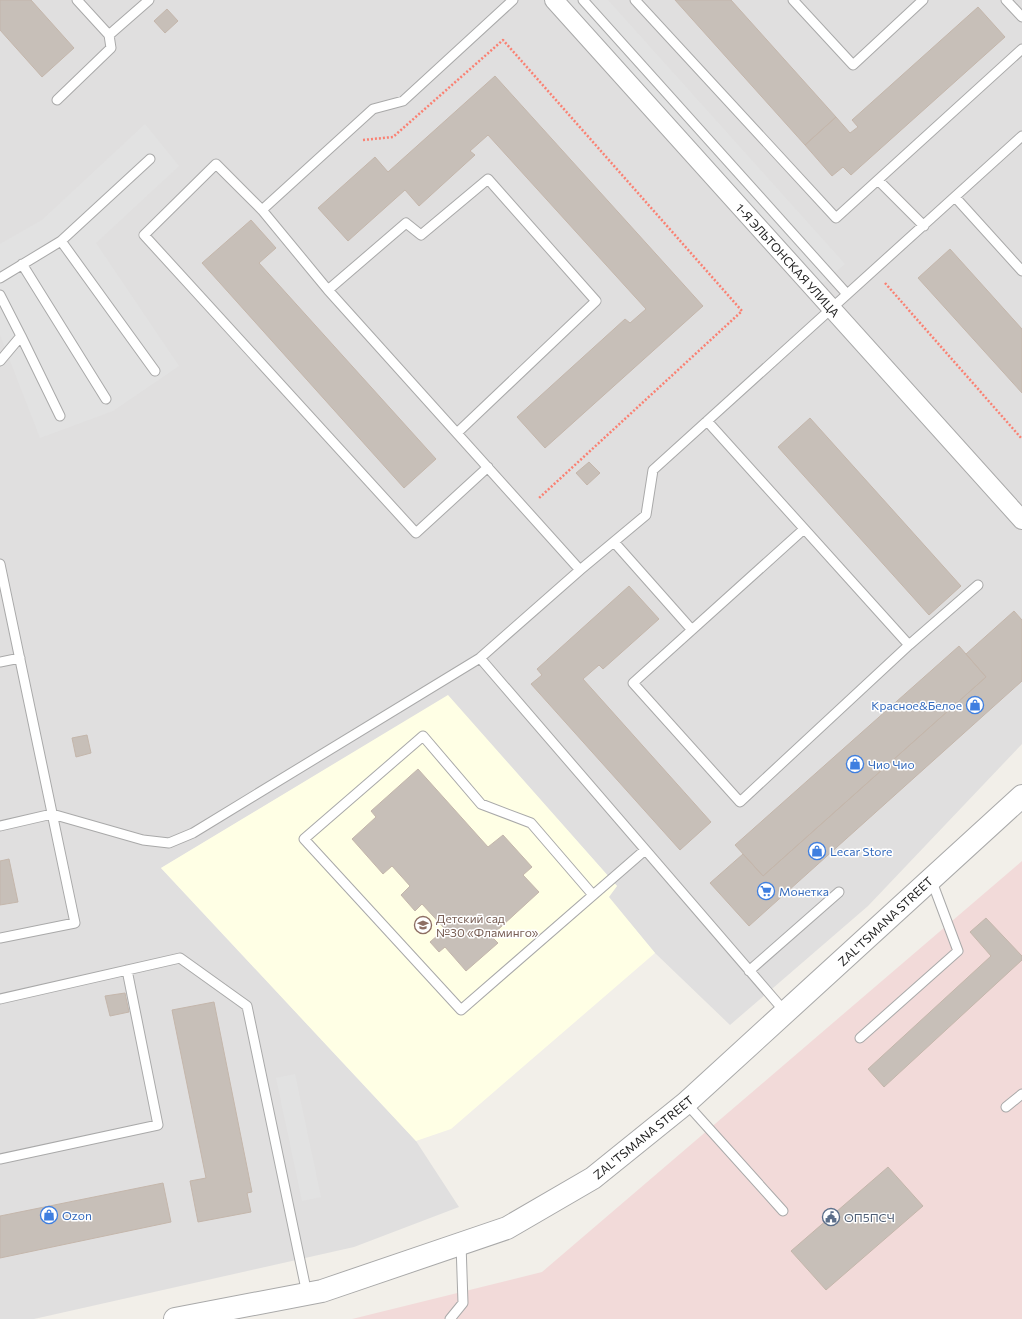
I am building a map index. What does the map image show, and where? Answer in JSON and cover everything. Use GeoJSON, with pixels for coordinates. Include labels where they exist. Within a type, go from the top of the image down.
{"type":"FeatureCollection","features":[{"type":"Feature","properties":{"kind":"street","name":"1-Я ЭЛЬТОНСКАЯ УЛИЦА"},"geometry":{"type":"LineString","coordinates":[[554,0],[1022,520]]}},
{"type":"Feature","properties":{"kind":"street","name":"ZAL'TSMANA STREET"},"geometry":{"type":"LineString","coordinates":[[175,1319],[322,1291],[507,1228],[593,1178],[686,1103],[1022,796]]}},
{"type":"Feature","properties":{"kind":"lane"},"geometry":{"type":"LineString","coordinates":[[57,100],[111,48],[109,35],[77,0]]}},
{"type":"Feature","properties":{"kind":"lane"},"geometry":{"type":"LineString","coordinates":[[109,35],[149,0]]}},
{"type":"Feature","properties":{"kind":"lane"},"geometry":{"type":"LineString","coordinates":[[262,210],[373,109],[403,101],[514,0]]}},
{"type":"Feature","properties":{"kind":"lane"},"geometry":{"type":"LineString","coordinates":[[583,0],[847,294]]}},
{"type":"Feature","properties":{"kind":"lane"},"geometry":{"type":"LineString","coordinates":[[635,0],[836,218],[1022,49]]}},
{"type":"Feature","properties":{"kind":"lane"},"geometry":{"type":"LineString","coordinates":[[793,0],[853,65],[923,0]]}},
{"type":"Feature","properties":{"kind":"lane"},"geometry":{"type":"LineString","coordinates":[[1006,0],[1022,17]]}},
{"type":"Feature","properties":{"kind":"lane"},"geometry":{"type":"LineString","coordinates":[[0,826],[52,814],[143,840],[170,843],[193,833],[480,658],[580,570],[646,515],[653,470],[1022,136]]}},
{"type":"Feature","properties":{"kind":"lane"},"geometry":{"type":"LineString","coordinates":[[0,278],[61,242],[150,159]]}},
{"type":"Feature","properties":{"kind":"lane"},"geometry":{"type":"LineString","coordinates":[[488,467],[416,533],[144,235],[216,164],[262,210],[328,290],[488,467],[580,570]]}},
{"type":"Feature","properties":{"kind":"lane"},"geometry":{"type":"LineString","coordinates":[[328,290],[406,223],[421,235],[488,179],[596,301],[457,433]]}},
{"type":"Feature","properties":{"kind":"lane"},"geometry":{"type":"LineString","coordinates":[[878,180],[924,226]]}},
{"type":"Feature","properties":{"kind":"lane"},"geometry":{"type":"LineString","coordinates":[[955,198],[1022,271]]}},
{"type":"Feature","properties":{"kind":"lane"},"geometry":{"type":"LineString","coordinates":[[61,242],[155,372]]}},
{"type":"Feature","properties":{"kind":"lane"},"geometry":{"type":"LineString","coordinates":[[22,264],[106,399]]}},
{"type":"Feature","properties":{"kind":"lane"},"geometry":{"type":"LineString","coordinates":[[0,295],[60,416]]}},
{"type":"Feature","properties":{"kind":"lane"},"geometry":{"type":"LineString","coordinates":[[0,361],[21,336]]}},
{"type":"Feature","properties":{"kind":"lane"},"geometry":{"type":"LineString","coordinates":[[707,421],[909,645]]}},
{"type":"Feature","properties":{"kind":"lane"},"geometry":{"type":"LineString","coordinates":[[804,529],[633,683],[740,802],[909,645],[978,585]]}},
{"type":"Feature","properties":{"kind":"lane"},"geometry":{"type":"LineString","coordinates":[[614,542],[692,630]]}},
{"type":"Feature","properties":{"kind":"lane"},"geometry":{"type":"LineString","coordinates":[[0,564],[75,923],[0,938]]}},
{"type":"Feature","properties":{"kind":"lane"},"geometry":{"type":"LineString","coordinates":[[0,662],[20,658]]}},
{"type":"Feature","properties":{"kind":"lane"},"geometry":{"type":"LineString","coordinates":[[480,658],[786,1013]]}},
{"type":"Feature","properties":{"kind":"lane"},"geometry":{"type":"LineString","coordinates":[[593,895],[531,823],[481,804],[423,736],[304,839],[461,1010],[645,850]]}},
{"type":"Feature","properties":{"kind":"lane"},"geometry":{"type":"LineString","coordinates":[[860,1038],[958,951],[931,879]]}},
{"type":"Feature","properties":{"kind":"lane"},"geometry":{"type":"LineString","coordinates":[[749,971],[839,892]]}},
{"type":"Feature","properties":{"kind":"lane"},"geometry":{"type":"LineString","coordinates":[[0,999],[180,958],[247,1006],[307,1294]]}},
{"type":"Feature","properties":{"kind":"lane"},"geometry":{"type":"LineString","coordinates":[[0,1160],[158,1125],[127,970]]}},
{"type":"Feature","properties":{"kind":"lane"},"geometry":{"type":"LineString","coordinates":[[1006,1107],[1022,1094]]}},
{"type":"Feature","properties":{"kind":"lane"},"geometry":{"type":"LineString","coordinates":[[686,1103],[783,1211]]}},
{"type":"Feature","properties":{"kind":"lane"},"geometry":{"type":"LineString","coordinates":[[450,1319],[463,1303],[460,1244]]}},
{"type":"Feature","properties":{"kind":"path"},"geometry":{"type":"LineString","coordinates":[[874,270],[1022,438]]}},
{"type":"Feature","properties":{"kind":"shaded area"},"geometry":{"type":"Polygon","coordinates":[[[0,0],[1022,0],[1022,744],[868,906],[730,1025],[655,953],[608,897],[617,886],[448,696],[161,868],[416,1141],[459,1207],[354,1247],[34,1319],[0,1319],[0,0]]]}},
{"type":"Feature","properties":{"kind":"shaded area"},"geometry":{"type":"Polygon","coordinates":[[[561,0],[608,0],[845,264],[818,287],[561,0]]]}},
{"type":"Feature","properties":{"kind":"shaded area"},"geometry":{"type":"Polygon","coordinates":[[[145,124],[179,166],[96,243],[179,366],[113,411],[40,438],[0,335],[0,244],[42,220],[145,124]]]}},
{"type":"Feature","properties":{"kind":"shaded area","name":"Детский сад №30 «Фламинго»"},"geometry":{"type":"Polygon","coordinates":[[[448,695],[617,886],[609,897],[655,953],[451,1129],[416,1141],[161,868],[448,695]]]}},
{"type":"Feature","properties":{"kind":"shaded area"},"geometry":{"type":"Polygon","coordinates":[[[1022,861],[1022,1319],[352,1319],[542,1272],[1022,861]]]}},
{"type":"Feature","properties":{"kind":"shaded area"},"geometry":{"type":"Polygon","coordinates":[[[295,1074],[321,1197],[302,1201],[276,1078],[295,1074]]]}},
{"type":"Feature","properties":{"kind":"building"},"geometry":{"type":"Polygon","coordinates":[[[0,0],[31,0],[74,48],[42,77],[0,30],[0,0]]]}},
{"type":"Feature","properties":{"kind":"building"},"geometry":{"type":"Polygon","coordinates":[[[675,0],[731,0],[836,117],[805,145],[675,0]]]}},
{"type":"Feature","properties":{"kind":"building"},"geometry":{"type":"Polygon","coordinates":[[[978,7],[1005,37],[851,175],[843,167],[832,176],[805,145],[836,117],[850,133],[858,127],[852,120],[978,7]]]}},
{"type":"Feature","properties":{"kind":"building"},"geometry":{"type":"Polygon","coordinates":[[[167,9],[178,21],[165,33],[154,21],[167,9]]]}},
{"type":"Feature","properties":{"kind":"building"},"geometry":{"type":"Polygon","coordinates":[[[495,76],[703,306],[545,448],[517,417],[625,319],[630,323],[646,309],[488,135],[470,151],[475,155],[419,206],[405,190],[348,241],[318,208],[375,157],[388,172],[495,76]]]}},
{"type":"Feature","properties":{"kind":"building"},"geometry":{"type":"Polygon","coordinates":[[[251,220],[276,248],[259,263],[436,459],[404,488],[202,263],[251,220]]]}},
{"type":"Feature","properties":{"kind":"building"},"geometry":{"type":"Polygon","coordinates":[[[950,249],[1022,329],[1022,393],[918,278],[950,249]]]}},
{"type":"Feature","properties":{"kind":"building"},"geometry":{"type":"Polygon","coordinates":[[[810,418],[961,586],[929,615],[778,447],[810,418]]]}},
{"type":"Feature","properties":{"kind":"building"},"geometry":{"type":"Polygon","coordinates":[[[589,462],[600,473],[587,485],[576,473],[589,462]]]}},
{"type":"Feature","properties":{"kind":"building"},"geometry":{"type":"Polygon","coordinates":[[[629,586],[659,619],[603,669],[599,665],[583,679],[711,822],[680,850],[531,684],[542,675],[537,669],[629,586]]]}},
{"type":"Feature","properties":{"kind":"building"},"geometry":{"type":"Polygon","coordinates":[[[1014,611],[1022,620],[1022,681],[749,926],[710,883],[743,854],[763,876],[986,677],[966,654],[1014,611]]]}},
{"type":"Feature","properties":{"kind":"building"},"geometry":{"type":"Polygon","coordinates":[[[959,646],[986,677],[763,876],[735,845],[959,646]]]}},
{"type":"Feature","properties":{"kind":"building"},"geometry":{"type":"Polygon","coordinates":[[[87,735],[91,753],[76,757],[72,738],[87,735]]]}},
{"type":"Feature","properties":{"kind":"building"},"geometry":{"type":"Polygon","coordinates":[[[418,769],[488,847],[503,835],[532,867],[523,875],[539,892],[491,936],[498,943],[466,971],[445,947],[439,952],[430,942],[445,929],[422,904],[415,911],[401,895],[410,886],[392,866],[383,874],[352,839],[376,817],[371,811],[418,769]]]}},
{"type":"Feature","properties":{"kind":"building"},"geometry":{"type":"Polygon","coordinates":[[[9,859],[18,902],[0,905],[0,861],[9,859]]]}},
{"type":"Feature","properties":{"kind":"building"},"geometry":{"type":"Polygon","coordinates":[[[986,918],[1022,956],[1022,960],[884,1087],[868,1069],[991,956],[970,932],[986,918]]]}},
{"type":"Feature","properties":{"kind":"building"},"geometry":{"type":"Polygon","coordinates":[[[125,993],[129,1012],[110,1016],[105,996],[125,993]]]}},
{"type":"Feature","properties":{"kind":"building"},"geometry":{"type":"Polygon","coordinates":[[[214,1002],[252,1192],[247,1193],[251,1212],[198,1222],[190,1181],[206,1178],[172,1010],[214,1002]]]}},
{"type":"Feature","properties":{"kind":"building"},"geometry":{"type":"Polygon","coordinates":[[[888,1167],[923,1206],[826,1290],[791,1251],[888,1167]]]}},
{"type":"Feature","properties":{"kind":"building"},"geometry":{"type":"Polygon","coordinates":[[[163,1183],[171,1222],[0,1258],[0,1216],[163,1183]]]}},
{"type":"Feature","properties":{"kind":"place","name":"Красное&Белое"},"geometry":{"type":"Point","coordinates":[975,705]}},
{"type":"Feature","properties":{"kind":"place","name":"Чио Чио"},"geometry":{"type":"Point","coordinates":[855,764]}},
{"type":"Feature","properties":{"kind":"place","name":"Lecar Store"},"geometry":{"type":"Point","coordinates":[817,851]}},
{"type":"Feature","properties":{"kind":"place","name":"Монетка"},"geometry":{"type":"Point","coordinates":[766,891]}},
{"type":"Feature","properties":{"kind":"place","name":"Детский сад №30 «Фламинго»"},"geometry":{"type":"Point","coordinates":[423,925]}},
{"type":"Feature","properties":{"kind":"place","name":"Ozon"},"geometry":{"type":"Point","coordinates":[49,1215]}},
{"type":"Feature","properties":{"kind":"place","name":"ОП5ПСЧ"},"geometry":{"type":"Point","coordinates":[831,1217]}}]}
